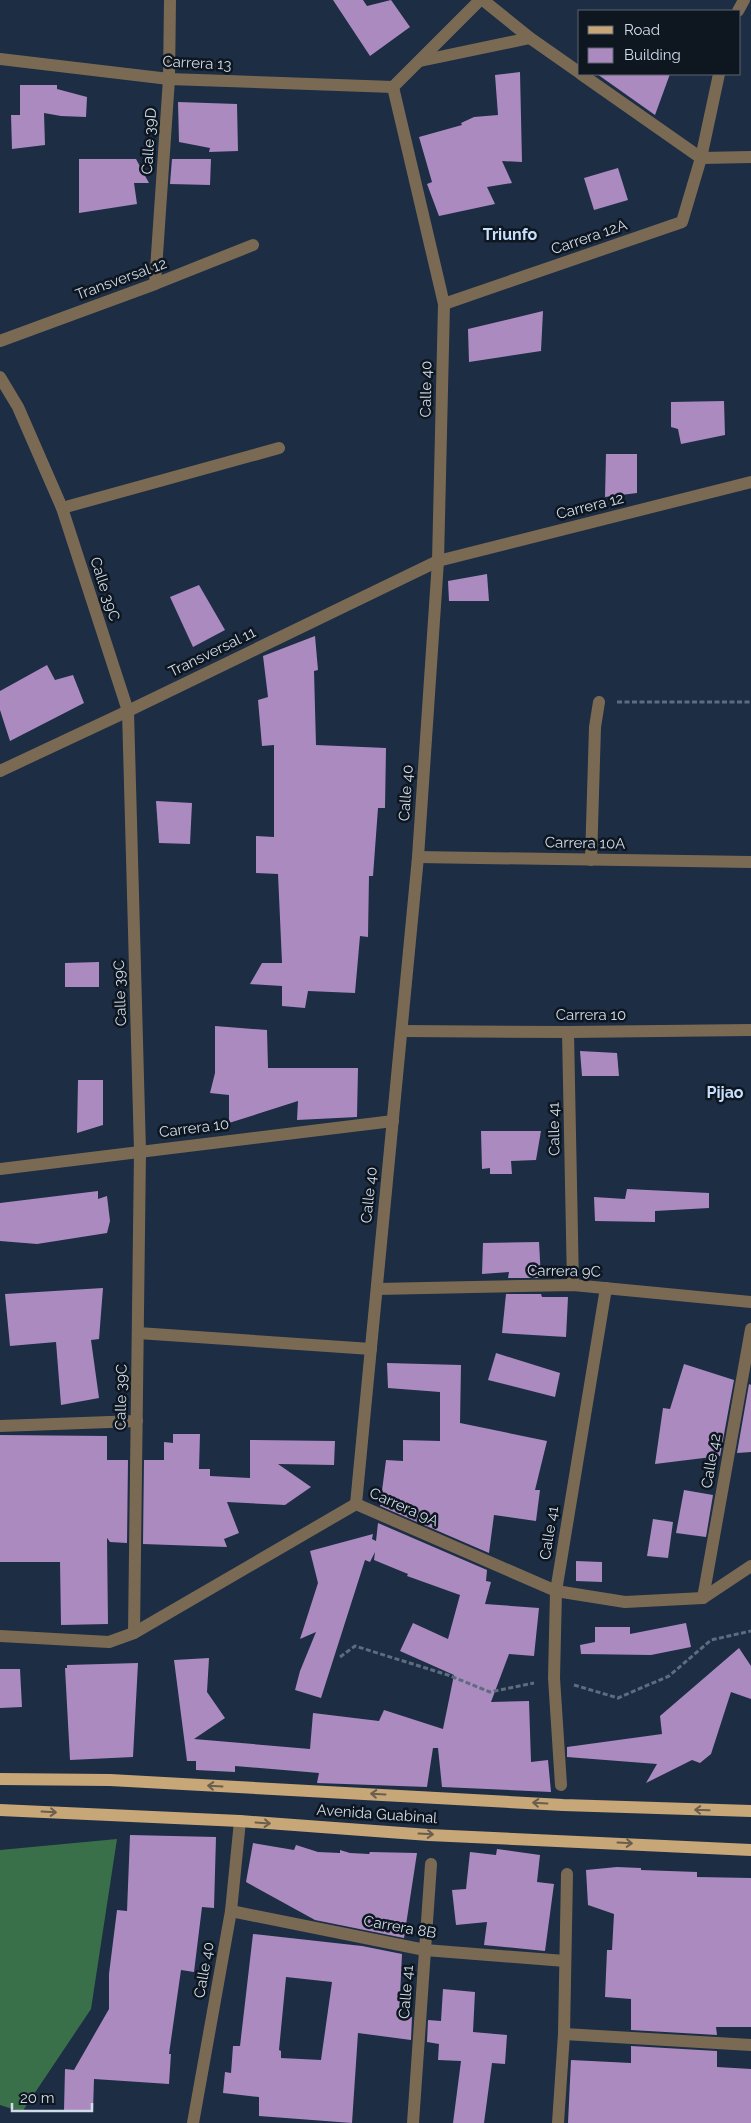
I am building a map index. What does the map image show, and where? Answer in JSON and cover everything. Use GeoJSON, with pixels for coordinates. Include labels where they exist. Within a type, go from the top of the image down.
{"type":"FeatureCollection","features":[{"type":"Feature","properties":{"kind":"main road","name":"Avenida Guabinal"},"geometry":{"type":"LineString","coordinates":[[0,1779],[110,1780],[563,1805],[751,1812]]}},
{"type":"Feature","properties":{"kind":"main road","name":"Avenida Guabinal"},"geometry":{"type":"LineString","coordinates":[[0,1810],[240,1821],[428,1834],[751,1850]]}},
{"type":"Feature","properties":{"kind":"street","name":"Calle 39D"},"geometry":{"type":"LineString","coordinates":[[155,284],[169,79],[170,0]]}},
{"type":"Feature","properties":{"kind":"street"},"geometry":{"type":"LineString","coordinates":[[393,87],[482,0],[530,38],[578,72]]}},
{"type":"Feature","properties":{"kind":"street"},"geometry":{"type":"LineString","coordinates":[[420,61],[530,38]]}},
{"type":"Feature","properties":{"kind":"street","name":"Carrera 13"},"geometry":{"type":"LineString","coordinates":[[0,59],[169,79],[393,87]]}},
{"type":"Feature","properties":{"kind":"street"},"geometry":{"type":"LineString","coordinates":[[583,75],[701,158],[751,158]]}},
{"type":"Feature","properties":{"kind":"street"},"geometry":{"type":"LineString","coordinates":[[701,158],[719,75]]}},
{"type":"Feature","properties":{"kind":"street","name":"Calle 40"},"geometry":{"type":"LineString","coordinates":[[356,1504],[418,857],[438,561],[444,304],[393,87]]}},
{"type":"Feature","properties":{"kind":"street","name":"Carrera 12A"},"geometry":{"type":"LineString","coordinates":[[444,304],[682,222],[701,158]]}},
{"type":"Feature","properties":{"kind":"street","name":"Transversal 12"},"geometry":{"type":"LineString","coordinates":[[0,341],[155,284],[253,245]]}},
{"type":"Feature","properties":{"kind":"street","name":"Calle 39C"},"geometry":{"type":"LineString","coordinates":[[0,377],[18,407],[62,508],[128,711],[140,1151],[134,1633]]}},
{"type":"Feature","properties":{"kind":"street"},"geometry":{"type":"LineString","coordinates":[[62,508],[279,448]]}},
{"type":"Feature","properties":{"kind":"street","name":"Carrera 12"},"geometry":{"type":"LineString","coordinates":[[438,561],[751,482]]}},
{"type":"Feature","properties":{"kind":"street","name":"Transversal 11"},"geometry":{"type":"LineString","coordinates":[[0,771],[438,561]]}},
{"type":"Feature","properties":{"kind":"street"},"geometry":{"type":"LineString","coordinates":[[591,860],[596,727],[599,702]]}},
{"type":"Feature","properties":{"kind":"street","name":"Carrera 10A"},"geometry":{"type":"LineString","coordinates":[[418,857],[751,862]]}},
{"type":"Feature","properties":{"kind":"street","name":"Carrera 10"},"geometry":{"type":"LineString","coordinates":[[402,1031],[751,1030]]}},
{"type":"Feature","properties":{"kind":"street","name":"Calle 41"},"geometry":{"type":"LineString","coordinates":[[568,1032],[573,1286]]}},
{"type":"Feature","properties":{"kind":"street","name":"Carrera 10"},"geometry":{"type":"LineString","coordinates":[[0,1169],[393,1121]]}},
{"type":"Feature","properties":{"kind":"street","name":"Carrera 9C"},"geometry":{"type":"LineString","coordinates":[[376,1288],[573,1286],[751,1302]]}},
{"type":"Feature","properties":{"kind":"street","name":"Calle 41"},"geometry":{"type":"LineString","coordinates":[[561,1785],[554,1678],[556,1591],[606,1288]]}},
{"type":"Feature","properties":{"kind":"street","name":"Calle 42"},"geometry":{"type":"LineString","coordinates":[[703,1598],[751,1329]]}},
{"type":"Feature","properties":{"kind":"street"},"geometry":{"type":"LineString","coordinates":[[138,1333],[371,1349]]}},
{"type":"Feature","properties":{"kind":"street"},"geometry":{"type":"LineString","coordinates":[[0,1426],[137,1421]]}},
{"type":"Feature","properties":{"kind":"street","name":"Carrera 9A"},"geometry":{"type":"LineString","coordinates":[[0,1636],[109,1642],[134,1633],[356,1504],[556,1591],[624,1602],[703,1598]]}},
{"type":"Feature","properties":{"kind":"street"},"geometry":{"type":"LineString","coordinates":[[703,1598],[751,1566]]}},
{"type":"Feature","properties":{"kind":"street","name":"Calle 40"},"geometry":{"type":"LineString","coordinates":[[193,2123],[231,1911],[240,1821]]}},
{"type":"Feature","properties":{"kind":"street","name":"Calle 41"},"geometry":{"type":"LineString","coordinates":[[413,2123],[431,1864]]}},
{"type":"Feature","properties":{"kind":"street"},"geometry":{"type":"LineString","coordinates":[[558,2123],[564,2034],[567,1874]]}},
{"type":"Feature","properties":{"kind":"street","name":"Carrera 8B"},"geometry":{"type":"LineString","coordinates":[[231,1911],[425,1950],[565,1961]]}},
{"type":"Feature","properties":{"kind":"street"},"geometry":{"type":"LineString","coordinates":[[564,2034],[751,2045]]}},
{"type":"Feature","properties":{"kind":"path"},"geometry":{"type":"LineString","coordinates":[[599,702],[751,702]]}},
{"type":"Feature","properties":{"kind":"green space"},"geometry":{"type":"Polygon","coordinates":[[[117,1839],[91,2009],[22,2112],[0,2105],[0,1850],[117,1839]]]}},
{"type":"Feature","properties":{"kind":"building"},"geometry":{"type":"Polygon","coordinates":[[[333,0],[363,0],[367,6],[391,0],[410,27],[370,56],[333,0]]]}},
{"type":"Feature","properties":{"kind":"building"},"geometry":{"type":"Polygon","coordinates":[[[520,72],[522,162],[502,161],[512,183],[487,187],[495,204],[439,216],[427,184],[432,182],[419,137],[462,125],[461,123],[474,117],[498,115],[495,75],[520,72]]]}},
{"type":"Feature","properties":{"kind":"building"},"geometry":{"type":"Polygon","coordinates":[[[598,75],[670,75],[655,115],[598,75]]]}},
{"type":"Feature","properties":{"kind":"building"},"geometry":{"type":"Polygon","coordinates":[[[20,85],[57,85],[57,89],[87,97],[86,117],[44,113],[45,145],[12,149],[11,115],[20,115],[20,85]]]}},
{"type":"Feature","properties":{"kind":"building"},"geometry":{"type":"Polygon","coordinates":[[[178,102],[237,104],[238,151],[209,152],[210,148],[179,142],[178,102]]]}},
{"type":"Feature","properties":{"kind":"building"},"geometry":{"type":"Polygon","coordinates":[[[79,159],[136,159],[149,183],[134,183],[137,204],[79,213],[79,159]]]}},
{"type":"Feature","properties":{"kind":"building"},"geometry":{"type":"Polygon","coordinates":[[[172,159],[211,159],[210,185],[170,184],[172,159]]]}},
{"type":"Feature","properties":{"kind":"building"},"geometry":{"type":"Polygon","coordinates":[[[618,168],[628,200],[594,210],[584,178],[618,168]]]}},
{"type":"Feature","properties":{"kind":"building"},"geometry":{"type":"Polygon","coordinates":[[[543,311],[541,351],[469,362],[468,329],[543,311]]]}},
{"type":"Feature","properties":{"kind":"building"},"geometry":{"type":"Polygon","coordinates":[[[724,401],[725,435],[681,444],[678,429],[671,427],[671,402],[724,401]]]}},
{"type":"Feature","properties":{"kind":"building"},"geometry":{"type":"Polygon","coordinates":[[[606,454],[637,454],[637,493],[605,497],[606,454]]]}},
{"type":"Feature","properties":{"kind":"building"},"geometry":{"type":"Polygon","coordinates":[[[487,574],[489,601],[449,601],[448,581],[487,574]]]}},
{"type":"Feature","properties":{"kind":"building"},"geometry":{"type":"Polygon","coordinates":[[[199,585],[225,630],[193,647],[170,597],[199,585]]]}},
{"type":"Feature","properties":{"kind":"building"},"geometry":{"type":"Polygon","coordinates":[[[315,636],[318,670],[314,671],[316,745],[386,748],[385,808],[378,808],[373,876],[369,876],[368,937],[360,936],[355,993],[308,991],[305,1008],[282,1006],[282,986],[250,984],[262,963],[282,963],[278,874],[256,873],[256,836],[274,837],[274,745],[262,746],[258,700],[268,697],[263,656],[315,636]]]}},
{"type":"Feature","properties":{"kind":"building"},"geometry":{"type":"Polygon","coordinates":[[[47,665],[55,680],[73,675],[84,703],[10,741],[0,710],[0,691],[47,665]]]}},
{"type":"Feature","properties":{"kind":"building"},"geometry":{"type":"Polygon","coordinates":[[[156,801],[192,803],[190,844],[159,843],[156,801]]]}},
{"type":"Feature","properties":{"kind":"building"},"geometry":{"type":"Polygon","coordinates":[[[99,962],[99,987],[65,987],[65,963],[99,962]]]}},
{"type":"Feature","properties":{"kind":"building"},"geometry":{"type":"Polygon","coordinates":[[[215,1026],[267,1030],[268,1068],[358,1068],[357,1117],[297,1120],[298,1101],[229,1123],[229,1095],[210,1093],[215,1073],[215,1026]]]}},
{"type":"Feature","properties":{"kind":"building"},"geometry":{"type":"Polygon","coordinates":[[[580,1051],[617,1053],[619,1076],[582,1076],[580,1051]]]}},
{"type":"Feature","properties":{"kind":"building"},"geometry":{"type":"Polygon","coordinates":[[[78,1080],[103,1080],[103,1125],[77,1133],[78,1080]]]}},
{"type":"Feature","properties":{"kind":"building"},"geometry":{"type":"Polygon","coordinates":[[[481,1131],[541,1131],[536,1160],[511,1161],[512,1174],[490,1174],[490,1168],[482,1169],[481,1131]]]}},
{"type":"Feature","properties":{"kind":"building"},"geometry":{"type":"Polygon","coordinates":[[[627,1189],[709,1193],[709,1208],[655,1211],[655,1222],[595,1221],[594,1197],[625,1199],[627,1189]]]}},
{"type":"Feature","properties":{"kind":"building"},"geometry":{"type":"Polygon","coordinates":[[[98,1191],[98,1199],[107,1196],[110,1221],[107,1233],[37,1244],[0,1241],[0,1203],[98,1191]]]}},
{"type":"Feature","properties":{"kind":"building"},"geometry":{"type":"Polygon","coordinates":[[[539,1242],[541,1278],[508,1278],[509,1272],[482,1274],[483,1243],[539,1242]]]}},
{"type":"Feature","properties":{"kind":"building"},"geometry":{"type":"Polygon","coordinates":[[[103,1288],[99,1339],[91,1340],[99,1398],[61,1405],[56,1342],[10,1346],[5,1294],[103,1288]]]}},
{"type":"Feature","properties":{"kind":"building"},"geometry":{"type":"Polygon","coordinates":[[[506,1294],[541,1294],[542,1297],[568,1297],[566,1337],[502,1333],[506,1294]]]}},
{"type":"Feature","properties":{"kind":"building"},"geometry":{"type":"Polygon","coordinates":[[[496,1353],[560,1373],[555,1397],[488,1380],[496,1353]]]}},
{"type":"Feature","properties":{"kind":"building"},"geometry":{"type":"Polygon","coordinates":[[[387,1363],[461,1365],[460,1423],[547,1441],[535,1490],[540,1490],[536,1521],[494,1515],[489,1553],[380,1506],[386,1460],[403,1461],[403,1440],[440,1441],[440,1392],[388,1388],[387,1363]]]}},
{"type":"Feature","properties":{"kind":"building"},"geometry":{"type":"Polygon","coordinates":[[[684,1364],[734,1380],[720,1456],[655,1464],[663,1408],[670,1409],[684,1364]]]}},
{"type":"Feature","properties":{"kind":"building"},"geometry":{"type":"Polygon","coordinates":[[[749,1384],[751,1385],[751,1452],[737,1453],[749,1384]]]}},
{"type":"Feature","properties":{"kind":"building"},"geometry":{"type":"Polygon","coordinates":[[[173,1434],[200,1434],[199,1469],[210,1469],[210,1476],[250,1478],[250,1440],[335,1441],[334,1465],[278,1464],[311,1487],[285,1505],[227,1502],[239,1533],[224,1539],[227,1547],[143,1544],[144,1460],[164,1460],[164,1442],[173,1443],[173,1434]]]}},
{"type":"Feature","properties":{"kind":"building"},"geometry":{"type":"Polygon","coordinates":[[[0,1435],[107,1436],[107,1460],[128,1460],[127,1543],[110,1542],[107,1538],[108,1624],[61,1625],[60,1562],[0,1562],[0,1435]]]}},
{"type":"Feature","properties":{"kind":"building"},"geometry":{"type":"Polygon","coordinates":[[[684,1490],[713,1495],[706,1537],[676,1533],[684,1490]]]}},
{"type":"Feature","properties":{"kind":"building"},"geometry":{"type":"Polygon","coordinates":[[[653,1519],[673,1522],[668,1558],[647,1556],[653,1519]]]}},
{"type":"Feature","properties":{"kind":"building"},"geometry":{"type":"Polygon","coordinates":[[[378,1523],[487,1570],[486,1581],[491,1582],[485,1604],[539,1608],[534,1656],[509,1654],[491,1702],[529,1701],[531,1762],[548,1760],[551,1792],[442,1787],[438,1748],[433,1748],[427,1787],[317,1783],[319,1773],[235,1766],[235,1772],[196,1770],[196,1761],[187,1761],[174,1660],[209,1658],[207,1692],[225,1718],[194,1739],[310,1749],[313,1713],[379,1721],[384,1710],[443,1729],[454,1675],[400,1651],[413,1623],[448,1639],[460,1595],[407,1576],[408,1574],[374,1560],[375,1552],[370,1562],[365,1560],[321,1698],[295,1690],[300,1671],[316,1632],[300,1639],[318,1583],[310,1551],[373,1534],[372,1539],[376,1541],[378,1523]]]}},
{"type":"Feature","properties":{"kind":"building"},"geometry":{"type":"Polygon","coordinates":[[[576,1561],[602,1562],[602,1582],[576,1581],[576,1561]]]}},
{"type":"Feature","properties":{"kind":"building"},"geometry":{"type":"Polygon","coordinates":[[[686,1623],[691,1647],[651,1655],[581,1654],[580,1645],[595,1642],[595,1627],[630,1627],[630,1634],[686,1623]]]}},
{"type":"Feature","properties":{"kind":"building"},"geometry":{"type":"Polygon","coordinates":[[[739,1648],[751,1666],[751,1699],[731,1692],[711,1754],[700,1763],[692,1760],[646,1783],[657,1764],[567,1757],[567,1747],[662,1734],[660,1716],[739,1648]]]}},
{"type":"Feature","properties":{"kind":"building"},"geometry":{"type":"Polygon","coordinates":[[[138,1663],[133,1757],[70,1760],[65,1668],[67,1668],[67,1665],[138,1663]]]}},
{"type":"Feature","properties":{"kind":"building"},"geometry":{"type":"Polygon","coordinates":[[[0,1669],[20,1669],[22,1707],[0,1708],[0,1669]]]}},
{"type":"Feature","properties":{"kind":"building"},"geometry":{"type":"Polygon","coordinates":[[[130,1835],[216,1837],[214,1908],[202,1907],[194,1972],[181,1970],[169,2054],[171,2054],[169,2084],[94,2079],[93,2110],[64,2110],[65,2069],[74,2070],[109,2009],[109,1974],[117,1910],[127,1911],[130,1835]]]}},
{"type":"Feature","properties":{"kind":"building"},"geometry":{"type":"Polygon","coordinates":[[[253,1843],[294,1850],[296,1845],[318,1852],[340,1853],[340,1850],[350,1853],[369,1854],[370,1852],[417,1853],[404,1938],[315,1920],[246,1882],[253,1843]]]}},
{"type":"Feature","properties":{"kind":"building"},"geometry":{"type":"Polygon","coordinates":[[[497,1849],[540,1855],[537,1882],[554,1884],[545,1951],[484,1945],[487,1922],[456,1925],[452,1890],[466,1889],[470,1852],[496,1855],[497,1849]]]}},
{"type":"Feature","properties":{"kind":"building"},"geometry":{"type":"Polygon","coordinates":[[[617,1867],[697,1872],[697,1877],[751,1878],[751,2027],[716,2027],[717,2035],[631,2030],[631,1999],[605,1997],[607,1950],[612,1950],[614,1914],[588,1905],[586,1870],[617,1867]]]}},
{"type":"Feature","properties":{"kind":"building"},"geometry":{"type":"Polygon","coordinates":[[[253,1934],[362,1946],[402,1954],[399,2016],[412,2017],[411,2040],[358,2033],[352,2123],[259,2116],[259,2097],[223,2093],[225,2072],[231,2073],[233,2046],[240,2046],[253,1934]],[[286,1977],[279,2050],[281,2051],[281,2058],[321,2060],[332,1982],[286,1977]]]}},
{"type":"Feature","properties":{"kind":"building"},"geometry":{"type":"Polygon","coordinates":[[[443,1989],[475,1992],[473,2032],[507,2035],[505,2064],[492,2063],[484,2123],[453,2123],[461,2061],[438,2060],[439,2044],[427,2042],[428,2020],[441,2021],[443,1989]]]}},
{"type":"Feature","properties":{"kind":"building"},"geometry":{"type":"Polygon","coordinates":[[[631,2046],[717,2051],[717,2067],[751,2069],[751,2123],[568,2123],[571,2060],[631,2063],[631,2046]]]}},
{"type":"Feature","properties":{"kind":"district","name":"Triunfo"},"geometry":{"type":"Point","coordinates":[510,234]}},
{"type":"Feature","properties":{"kind":"district","name":"Pijao"},"geometry":{"type":"Point","coordinates":[725,1092]}}]}
